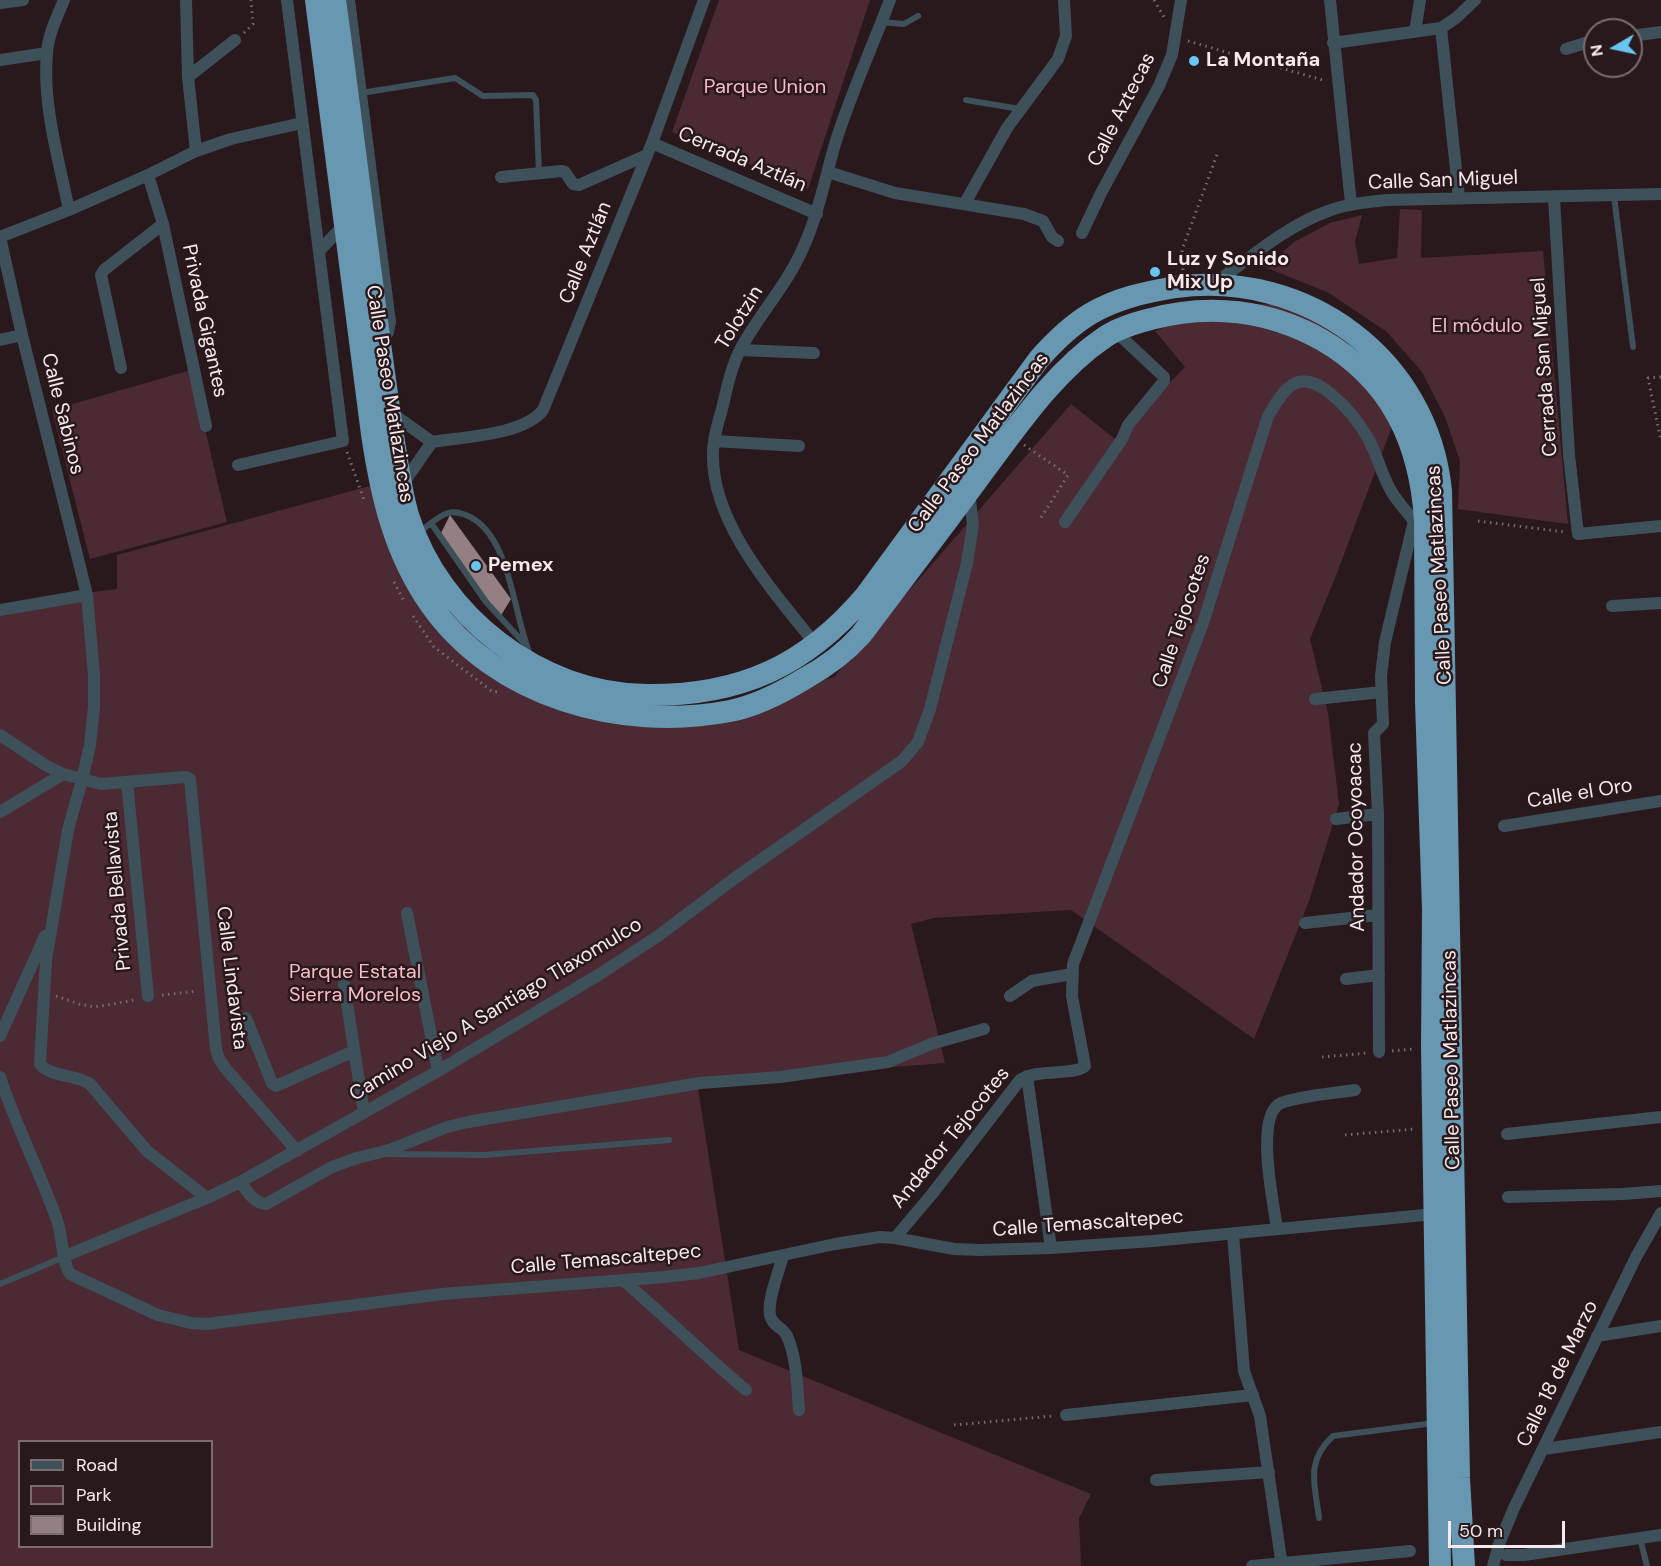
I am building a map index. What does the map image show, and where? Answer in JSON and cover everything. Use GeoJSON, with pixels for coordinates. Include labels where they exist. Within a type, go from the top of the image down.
{"type":"FeatureCollection","features":[{"type":"Feature","properties":{"kind":"highway","name":"Calle Paseo Matlazincas"},"geometry":{"type":"LineString","coordinates":[[316,0],[379,482],[396,542],[431,605],[459,637],[491,665],[542,693],[579,705],[630,714],[662,717],[730,711],[766,700],[825,667],[851,646],[1011,436],[1062,375],[1086,351],[1115,331],[1136,323],[1170,314],[1213,310],[1261,315],[1304,330],[1326,343],[1344,354],[1376,384],[1404,426],[1418,466],[1434,1127],[1440,1566]]}},
{"type":"Feature","properties":{"kind":"highway","name":"Calle Paseo Matlazincas"},"geometry":{"type":"LineString","coordinates":[[335,0],[401,486],[423,529],[441,581],[472,619],[488,634],[536,668],[569,682],[609,692],[647,695],[686,694],[727,687],[762,676],[816,645],[867,595],[960,469],[1023,378],[1054,342],[1069,328],[1105,306],[1124,298],[1163,289],[1214,285],[1249,288],[1296,300],[1355,333],[1382,358],[1401,382],[1423,422],[1436,460],[1441,491],[1459,1478],[1469,1565]]}},
{"type":"Feature","properties":{"kind":"street"},"geometry":{"type":"LineString","coordinates":[[0,3],[23,0]]}},
{"type":"Feature","properties":{"kind":"street"},"geometry":{"type":"LineString","coordinates":[[64,0],[54,25],[47,53],[47,85],[69,210]]}},
{"type":"Feature","properties":{"kind":"street"},"geometry":{"type":"LineString","coordinates":[[186,0],[188,77],[196,151]]}},
{"type":"Feature","properties":{"kind":"street"},"geometry":{"type":"LineString","coordinates":[[238,465],[343,441],[287,0]]}},
{"type":"Feature","properties":{"kind":"street"},"geometry":{"type":"LineString","coordinates":[[349,0],[390,322],[388,332],[380,343]]}},
{"type":"Feature","properties":{"kind":"street","name":"Calle Aztlán"},"geometry":{"type":"LineString","coordinates":[[432,442],[515,428],[537,418],[543,410],[652,143],[704,0]]}},
{"type":"Feature","properties":{"kind":"street","name":"Tolotzin"},"geometry":{"type":"LineString","coordinates":[[816,645],[735,536],[715,482],[714,441],[728,384],[740,350],[796,263],[817,214],[843,121],[890,0]]}},
{"type":"Feature","properties":{"kind":"street"},"geometry":{"type":"LineString","coordinates":[[965,203],[982,169],[1020,109],[1049,72],[1064,46],[1067,23],[1064,0]]}},
{"type":"Feature","properties":{"kind":"street","name":"Calle Aztecas"},"geometry":{"type":"LineString","coordinates":[[1082,233],[1159,86],[1172,55],[1181,0]]}},
{"type":"Feature","properties":{"kind":"street"},"geometry":{"type":"LineString","coordinates":[[1330,0],[1351,204]]}},
{"type":"Feature","properties":{"kind":"street"},"geometry":{"type":"LineString","coordinates":[[1415,32],[1420,0]]}},
{"type":"Feature","properties":{"kind":"street"},"geometry":{"type":"LineString","coordinates":[[1333,44],[1440,27],[1456,18],[1475,0]]}},
{"type":"Feature","properties":{"kind":"street"},"geometry":{"type":"LineString","coordinates":[[1440,27],[1459,198]]}},
{"type":"Feature","properties":{"kind":"street"},"geometry":{"type":"LineString","coordinates":[[1643,34],[1661,32]]}},
{"type":"Feature","properties":{"kind":"street"},"geometry":{"type":"LineString","coordinates":[[188,77],[235,40]]}},
{"type":"Feature","properties":{"kind":"street"},"geometry":{"type":"LineString","coordinates":[[1566,49],[1583,44]]}},
{"type":"Feature","properties":{"kind":"street"},"geometry":{"type":"LineString","coordinates":[[0,60],[47,53]]}},
{"type":"Feature","properties":{"kind":"street","name":"Calle Sabinos"},"geometry":{"type":"LineString","coordinates":[[52,920],[68,830],[90,745],[94,707],[94,675],[87,595],[0,237],[69,210],[196,151],[231,138],[302,123]]}},
{"type":"Feature","properties":{"kind":"street","name":"Cerrada Aztlán"},"geometry":{"type":"LineString","coordinates":[[652,143],[817,214]]}},
{"type":"Feature","properties":{"kind":"street"},"geometry":{"type":"LineString","coordinates":[[501,177],[562,171],[567,174],[573,184],[582,184],[647,155]]}},
{"type":"Feature","properties":{"kind":"street"},"geometry":{"type":"LineString","coordinates":[[828,172],[895,193],[1024,214],[1040,219],[1045,223],[1052,237],[1058,241]]}},
{"type":"Feature","properties":{"kind":"street","name":"Privada Gigantes"},"geometry":{"type":"LineString","coordinates":[[148,175],[163,224],[206,426]]}},
{"type":"Feature","properties":{"kind":"street","name":"Calle San Miguel"},"geometry":{"type":"LineString","coordinates":[[1214,285],[1300,224],[1351,204],[1387,200],[1661,194]]}},
{"type":"Feature","properties":{"kind":"street","name":"Cerrada San Miguel"},"geometry":{"type":"LineString","coordinates":[[1554,198],[1569,455],[1578,534]]}},
{"type":"Feature","properties":{"kind":"street","name":"Privada Gigantes"},"geometry":{"type":"LineString","coordinates":[[121,368],[101,275],[104,270],[163,224]]}},
{"type":"Feature","properties":{"kind":"street"},"geometry":{"type":"LineString","coordinates":[[319,251],[345,224]]}},
{"type":"Feature","properties":{"kind":"street"},"geometry":{"type":"LineString","coordinates":[[1065,522],[1122,439],[1128,425],[1164,381],[1164,377],[1115,331]]}},
{"type":"Feature","properties":{"kind":"street"},"geometry":{"type":"LineString","coordinates":[[0,340],[22,335]]}},
{"type":"Feature","properties":{"kind":"street"},"geometry":{"type":"LineString","coordinates":[[740,350],[814,353]]}},
{"type":"Feature","properties":{"kind":"street","name":"Calle Tejocotes"},"geometry":{"type":"LineString","coordinates":[[1079,1070],[1084,1068],[1085,1064],[1072,996],[1072,974],[1076,951],[1127,826],[1203,624],[1268,416],[1286,390],[1299,382],[1315,381],[1338,399],[1351,412],[1370,441],[1392,494],[1419,521]]}},
{"type":"Feature","properties":{"kind":"street"},"geometry":{"type":"LineString","coordinates":[[390,412],[432,442],[401,486]]}},
{"type":"Feature","properties":{"kind":"street"},"geometry":{"type":"LineString","coordinates":[[714,441],[799,446]]}},
{"type":"Feature","properties":{"kind":"street","name":"Camino Viejo A Santiago Tlaxomulco"},"geometry":{"type":"LineString","coordinates":[[65,1256],[207,1198],[240,1182],[534,1015],[658,936],[735,878],[902,761],[918,742],[930,709],[972,542],[969,492],[960,469]]}},
{"type":"Feature","properties":{"kind":"street","name":"Andador Ocoyoacac"},"geometry":{"type":"LineString","coordinates":[[1379,1052],[1378,814],[1374,733],[1383,724],[1382,668],[1387,631],[1419,521]]}},
{"type":"Feature","properties":{"kind":"street"},"geometry":{"type":"LineString","coordinates":[[1578,534],[1661,526]]}},
{"type":"Feature","properties":{"kind":"street"},"geometry":{"type":"LineString","coordinates":[[0,610],[87,595]]}},
{"type":"Feature","properties":{"kind":"street"},"geometry":{"type":"LineString","coordinates":[[1612,606],[1661,603]]}},
{"type":"Feature","properties":{"kind":"street"},"geometry":{"type":"LineString","coordinates":[[1315,699],[1382,692]]}},
{"type":"Feature","properties":{"kind":"street"},"geometry":{"type":"LineString","coordinates":[[0,735],[45,765],[63,774],[101,784],[128,782]]}},
{"type":"Feature","properties":{"kind":"street"},"geometry":{"type":"LineString","coordinates":[[0,812],[63,774]]}},
{"type":"Feature","properties":{"kind":"street","name":"Calle Lindavista"},"geometry":{"type":"LineString","coordinates":[[128,782],[186,777],[190,779],[216,1049],[219,1059],[297,1151]]}},
{"type":"Feature","properties":{"kind":"street","name":"Privada Bellavista"},"geometry":{"type":"LineString","coordinates":[[128,782],[148,996]]}},
{"type":"Feature","properties":{"kind":"street","name":"Calle el Oro"},"geometry":{"type":"LineString","coordinates":[[1504,826],[1661,801]]}},
{"type":"Feature","properties":{"kind":"street"},"geometry":{"type":"LineString","coordinates":[[1336,819],[1378,814]]}},
{"type":"Feature","properties":{"kind":"street"},"geometry":{"type":"LineString","coordinates":[[408,913],[438,1071]]}},
{"type":"Feature","properties":{"kind":"street"},"geometry":{"type":"LineString","coordinates":[[1305,923],[1378,915]]}},
{"type":"Feature","properties":{"kind":"street"},"geometry":{"type":"LineString","coordinates":[[52,920],[43,993],[39,1060],[42,1068],[81,1077],[90,1084],[147,1151],[207,1198]]}},
{"type":"Feature","properties":{"kind":"street"},"geometry":{"type":"LineString","coordinates":[[0,1036],[52,920]]}},
{"type":"Feature","properties":{"kind":"street"},"geometry":{"type":"LineString","coordinates":[[1010,996],[1032,981],[1072,974]]}},
{"type":"Feature","properties":{"kind":"street"},"geometry":{"type":"LineString","coordinates":[[1346,979],[1379,975]]}},
{"type":"Feature","properties":{"kind":"street"},"geometry":{"type":"LineString","coordinates":[[344,984],[364,1113]]}},
{"type":"Feature","properties":{"kind":"street"},"geometry":{"type":"LineString","coordinates":[[246,1018],[272,1083],[276,1086],[354,1051]]}},
{"type":"Feature","properties":{"kind":"street"},"geometry":{"type":"LineString","coordinates":[[240,1182],[256,1201],[266,1204],[332,1167],[389,1150],[447,1127],[700,1083],[780,1077],[888,1062],[931,1044],[984,1029]]}},
{"type":"Feature","properties":{"kind":"street","name":"Andador Tejocotes"},"geometry":{"type":"LineString","coordinates":[[895,1238],[932,1194],[1015,1084],[1026,1076],[1045,1072],[1079,1070]]}},
{"type":"Feature","properties":{"kind":"street"},"geometry":{"type":"LineString","coordinates":[[1026,1076],[1051,1248]]}},
{"type":"Feature","properties":{"kind":"street","name":"Calle Temascaltepec"},"geometry":{"type":"LineString","coordinates":[[0,1077],[22,1138],[56,1217],[63,1239],[67,1269],[74,1278],[158,1315],[191,1323],[228,1322],[442,1294],[624,1281],[699,1273],[868,1238],[895,1238],[963,1249],[1051,1248],[1233,1234],[1435,1214]]}},
{"type":"Feature","properties":{"kind":"street"},"geometry":{"type":"LineString","coordinates":[[1277,1229],[1267,1141],[1268,1123],[1275,1109],[1286,1102],[1355,1090]]}},
{"type":"Feature","properties":{"kind":"street"},"geometry":{"type":"LineString","coordinates":[[1507,1134],[1661,1117]]}},
{"type":"Feature","properties":{"kind":"street"},"geometry":{"type":"LineString","coordinates":[[1508,1197],[1661,1191]]}},
{"type":"Feature","properties":{"kind":"street","name":"Calle 18 de Marzo"},"geometry":{"type":"LineString","coordinates":[[1498,1559],[1507,1522],[1597,1336],[1661,1213]]}},
{"type":"Feature","properties":{"kind":"street"},"geometry":{"type":"LineString","coordinates":[[1233,1234],[1244,1371],[1260,1416],[1282,1564]]}},
{"type":"Feature","properties":{"kind":"street"},"geometry":{"type":"LineString","coordinates":[[783,1256],[769,1314],[774,1324],[785,1333],[789,1343],[795,1370],[799,1410]]}},
{"type":"Feature","properties":{"kind":"street"},"geometry":{"type":"LineString","coordinates":[[624,1281],[746,1390]]}},
{"type":"Feature","properties":{"kind":"street"},"geometry":{"type":"LineString","coordinates":[[1597,1336],[1661,1326]]}},
{"type":"Feature","properties":{"kind":"street"},"geometry":{"type":"LineString","coordinates":[[1066,1415],[1253,1395]]}},
{"type":"Feature","properties":{"kind":"street"},"geometry":{"type":"LineString","coordinates":[[1544,1449],[1661,1432]]}},
{"type":"Feature","properties":{"kind":"street"},"geometry":{"type":"LineString","coordinates":[[1156,1480],[1269,1472]]}},
{"type":"Feature","properties":{"kind":"street"},"geometry":{"type":"LineString","coordinates":[[1469,1565],[1661,1535]]}},
{"type":"Feature","properties":{"kind":"street"},"geometry":{"type":"LineString","coordinates":[[1252,1566],[1410,1551]]}},
{"type":"Feature","properties":{"kind":"lane"},"geometry":{"type":"LineString","coordinates":[[882,22],[904,24],[918,16]]}},
{"type":"Feature","properties":{"kind":"lane"},"geometry":{"type":"LineString","coordinates":[[361,93],[455,78],[470,90],[483,96],[535,96],[539,173]]}},
{"type":"Feature","properties":{"kind":"lane"},"geometry":{"type":"LineString","coordinates":[[966,100],[1020,109]]}},
{"type":"Feature","properties":{"kind":"lane"},"geometry":{"type":"LineString","coordinates":[[1614,196],[1632,347]]}},
{"type":"Feature","properties":{"kind":"lane"},"geometry":{"type":"LineString","coordinates":[[526,645],[423,529],[445,514],[459,513],[472,518],[488,532],[495,543],[507,576],[526,645],[536,668]]}},
{"type":"Feature","properties":{"kind":"lane"},"geometry":{"type":"LineString","coordinates":[[375,1154],[485,1155],[669,1140]]}},
{"type":"Feature","properties":{"kind":"lane","name":"Camino Viejo A Santiago Tlaxomulco"},"geometry":{"type":"LineString","coordinates":[[0,1284],[65,1256]]}},
{"type":"Feature","properties":{"kind":"lane"},"geometry":{"type":"LineString","coordinates":[[1319,1518],[1314,1474],[1315,1460],[1321,1447],[1333,1436],[1438,1423]]}},
{"type":"Feature","properties":{"kind":"lane"},"geometry":{"type":"LineString","coordinates":[[1640,1538],[1647,1566]]}},
{"type":"Feature","properties":{"kind":"path"},"geometry":{"type":"LineString","coordinates":[[235,40],[253,24],[251,0]]}},
{"type":"Feature","properties":{"kind":"path"},"geometry":{"type":"LineString","coordinates":[[1176,38],[1320,80],[1337,82]]}},
{"type":"Feature","properties":{"kind":"path"},"geometry":{"type":"LineString","coordinates":[[1182,250],[1218,152]]}},
{"type":"Feature","properties":{"kind":"path"},"geometry":{"type":"LineString","coordinates":[[1661,377],[1648,378],[1661,441]]}},
{"type":"Feature","properties":{"kind":"path"},"geometry":{"type":"LineString","coordinates":[[1011,436],[1068,475],[1039,521]]}},
{"type":"Feature","properties":{"kind":"path"},"geometry":{"type":"LineString","coordinates":[[1478,521],[1578,534]]}},
{"type":"Feature","properties":{"kind":"path"},"geometry":{"type":"LineString","coordinates":[[43,993],[95,1007],[148,996],[210,989]]}},
{"type":"Feature","properties":{"kind":"path"},"geometry":{"type":"LineString","coordinates":[[1345,1135],[1434,1127]]}},
{"type":"Feature","properties":{"kind":"path"},"geometry":{"type":"LineString","coordinates":[[954,1425],[1066,1415]]}},
{"type":"Feature","properties":{"kind":"green space","name":"Parque Union"},"geometry":{"type":"Polygon","coordinates":[[[719,0],[870,0],[808,189],[672,132],[719,0]]]}},
{"type":"Feature","properties":{"kind":"green space","name":"El módulo"},"geometry":{"type":"Polygon","coordinates":[[[1400,209],[1422,210],[1421,258],[1543,251],[1568,524],[1458,509],[1460,461],[1445,417],[1422,372],[1387,332],[1329,293],[1265,267],[1294,242],[1330,223],[1362,215],[1355,242],[1359,264],[1397,258],[1400,209]]]}},
{"type":"Feature","properties":{"kind":"green space","name":"Parque Estatal Sierra Morelos"},"geometry":{"type":"Polygon","coordinates":[[[1270,304],[1323,319],[1408,384],[1310,639],[1328,713],[1339,804],[1309,901],[1254,1039],[1071,910],[933,918],[911,924],[945,1063],[697,1082],[739,1350],[1091,1494],[1079,1518],[1081,1566],[0,1566],[0,604],[117,589],[117,555],[399,478],[418,541],[511,664],[700,717],[834,677],[1071,404],[1115,439],[1185,367],[1155,331],[1220,306],[1270,304]]]}},
{"type":"Feature","properties":{"kind":"green space"},"geometry":{"type":"Polygon","coordinates":[[[191,370],[227,522],[90,559],[52,410],[191,370]]]}},
{"type":"Feature","properties":{"kind":"building","name":"Pemex"},"geometry":{"type":"Polygon","coordinates":[[[450,515],[511,599],[500,617],[441,533],[450,515]]]}},
{"type":"Feature","properties":{"kind":"place","name":"La Montaña"},"geometry":{"type":"Point","coordinates":[1194,61]}},
{"type":"Feature","properties":{"kind":"place","name":"Luz y Sonido Mix Up"},"geometry":{"type":"Point","coordinates":[1155,272]}},
{"type":"Feature","properties":{"kind":"place","name":"Pemex"},"geometry":{"type":"Point","coordinates":[476,566]}}]}
